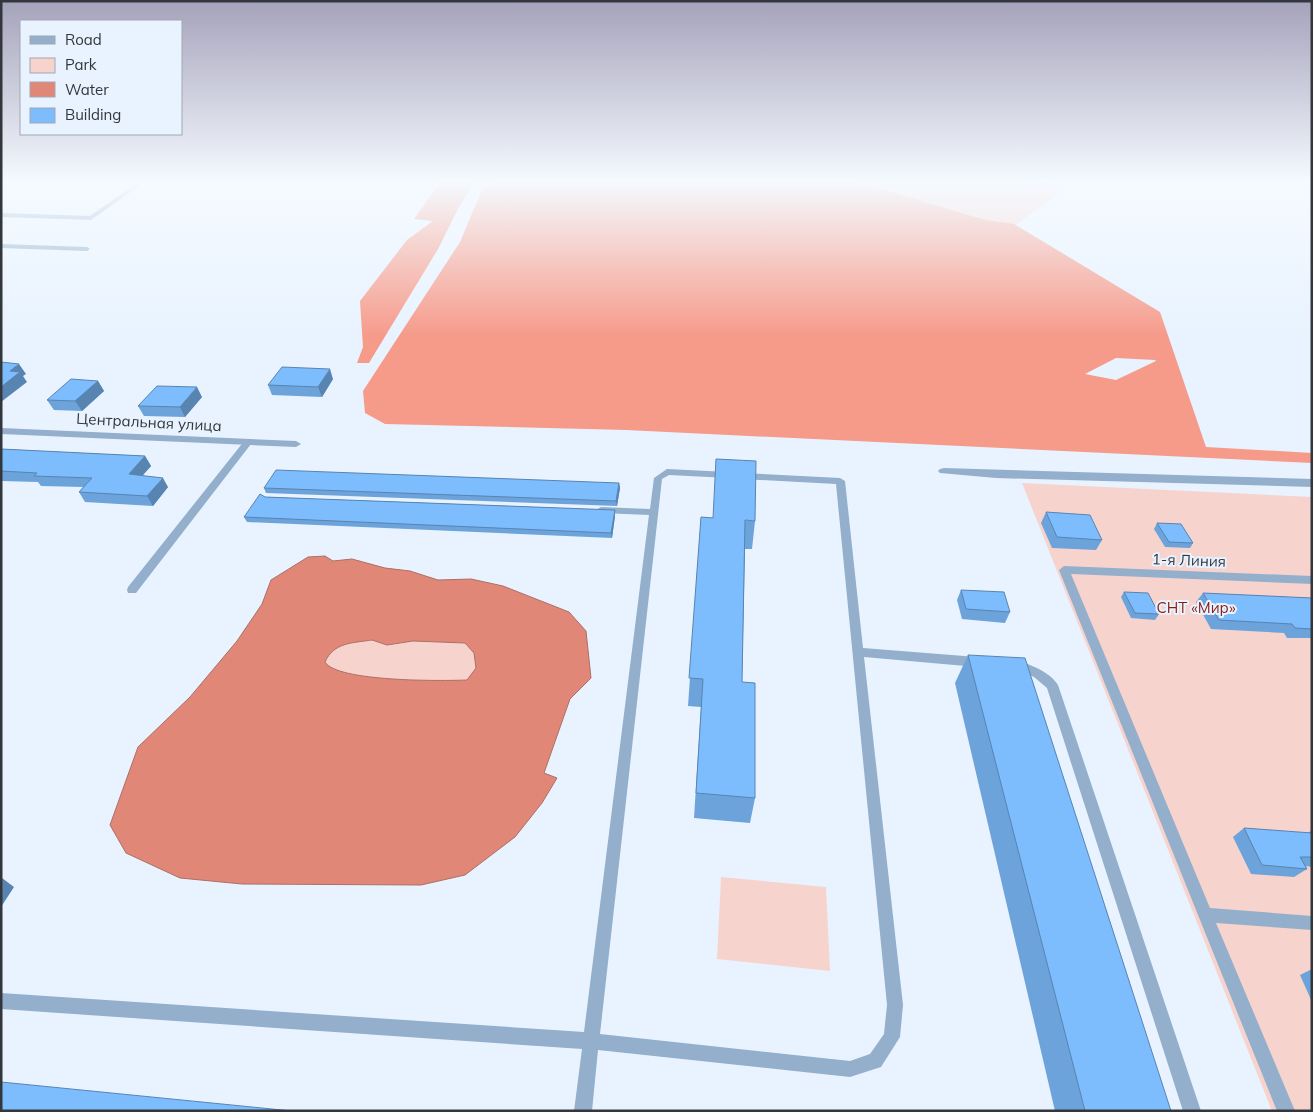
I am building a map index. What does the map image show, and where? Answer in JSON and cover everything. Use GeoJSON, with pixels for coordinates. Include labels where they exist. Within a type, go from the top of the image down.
{"type":"FeatureCollection","features":[{"type":"Feature","properties":{"kind":"street","name":"Центральная улица"},"geometry":{"type":"LineString","coordinates":[[1,430],[296,444]]}},
{"type":"Feature","properties":{"kind":"street"},"geometry":{"type":"LineString","coordinates":[[944,471],[1312,483]]}},
{"type":"Feature","properties":{"kind":"lane"},"geometry":{"type":"LineString","coordinates":[[1,246],[87,249]]}},
{"type":"Feature","properties":{"kind":"lane"},"geometry":{"type":"LineString","coordinates":[[132,590],[248,442]]}},
{"type":"Feature","properties":{"kind":"lane"},"geometry":{"type":"LineString","coordinates":[[1,1001],[591,1041],[850,1069],[875,1061],[892,1037],[895,1005],[840,481],[667,472],[658,478],[653,512],[591,1041],[583,1111]]}},
{"type":"Feature","properties":{"kind":"lane"},"geometry":{"type":"LineString","coordinates":[[594,510],[653,512]]}},
{"type":"Feature","properties":{"kind":"lane","name":"1-я Линия"},"geometry":{"type":"LineString","coordinates":[[1206,915],[1064,570],[1312,580]]}},
{"type":"Feature","properties":{"kind":"lane"},"geometry":{"type":"LineString","coordinates":[[858,652],[1021,666],[1038,674],[1052,685],[1192,1111]]}},
{"type":"Feature","properties":{"kind":"lane"},"geometry":{"type":"LineString","coordinates":[[1286,1111],[1206,915],[1312,923]]}},
{"type":"Feature","properties":{"kind":"green space","name":"СНТ «Мир»"},"geometry":{"type":"Polygon","coordinates":[[[1022,483],[1312,497],[1312,1111],[1272,1111],[1022,483]]]}},
{"type":"Feature","properties":{"kind":"green space"},"geometry":{"type":"Polygon","coordinates":[[[372,640],[387,645],[413,641],[465,643],[474,653],[476,668],[467,680],[415,680],[369,677],[349,673],[334,669],[325,662],[329,655],[339,647],[372,640]]]}},
{"type":"Feature","properties":{"kind":"green space"},"geometry":{"type":"Polygon","coordinates":[[[721,877],[826,887],[830,971],[717,959],[721,877]]]}},
{"type":"Feature","properties":{"kind":"shaded area"},"geometry":{"type":"Polygon","coordinates":[[[417,233],[446,233],[369,363],[357,363],[363,347],[360,301],[407,240],[417,233]]]}},
{"type":"Feature","properties":{"kind":"shaded area"},"geometry":{"type":"Polygon","coordinates":[[[464,233],[1029,233],[1160,312],[1206,447],[1312,453],[1312,463],[626,430],[385,424],[365,413],[363,391],[460,242],[464,233]],[[1116,358],[1085,374],[1116,380],[1156,361],[1116,358]]]}},
{"type":"Feature","properties":{"kind":"water"},"geometry":{"type":"Polygon","coordinates":[[[325,556],[333,561],[352,559],[385,568],[410,571],[438,580],[471,579],[503,586],[569,612],[586,631],[591,678],[570,699],[544,773],[557,778],[542,803],[515,837],[465,875],[421,885],[242,884],[180,878],[126,853],[110,825],[138,747],[190,697],[237,641],[262,604],[271,580],[308,557],[325,556]],[[372,640],[351,643],[333,651],[325,662],[334,669],[349,673],[369,677],[414,680],[467,680],[476,668],[474,653],[465,643],[413,641],[387,645],[372,640]]]}},
{"type":"Feature","properties":{"kind":"building"},"geometry":{"type":"Polygon","coordinates":[[[1,362],[19,364],[10,371],[20,372],[1,387],[1,362]]]}},
{"type":"Feature","properties":{"kind":"building"},"geometry":{"type":"Polygon","coordinates":[[[282,367],[330,369],[318,387],[268,385],[282,367]]]}},
{"type":"Feature","properties":{"kind":"building"},"geometry":{"type":"Polygon","coordinates":[[[71,379],[98,381],[75,401],[47,400],[71,379]]]}},
{"type":"Feature","properties":{"kind":"building"},"geometry":{"type":"Polygon","coordinates":[[[157,386],[197,387],[180,407],[138,406],[157,386]]]}},
{"type":"Feature","properties":{"kind":"building"},"geometry":{"type":"Polygon","coordinates":[[[1,449],[145,456],[129,474],[163,478],[147,496],[79,492],[92,478],[34,476],[37,473],[1,471],[1,449]]]}},
{"type":"Feature","properties":{"kind":"building"},"geometry":{"type":"Polygon","coordinates":[[[716,459],[756,461],[755,521],[745,520],[742,682],[755,683],[755,798],[696,793],[703,679],[689,678],[701,517],[713,518],[716,459]]]}},
{"type":"Feature","properties":{"kind":"building"},"geometry":{"type":"Polygon","coordinates":[[[276,470],[619,483],[616,501],[264,488],[276,470]]]}},
{"type":"Feature","properties":{"kind":"building"},"geometry":{"type":"Polygon","coordinates":[[[260,494],[265,497],[615,510],[611,533],[244,517],[260,494]]]}},
{"type":"Feature","properties":{"kind":"building"},"geometry":{"type":"Polygon","coordinates":[[[1046,512],[1090,515],[1102,540],[1057,537],[1046,512]]]}},
{"type":"Feature","properties":{"kind":"building"},"geometry":{"type":"Polygon","coordinates":[[[1157,523],[1181,524],[1193,543],[1169,542],[1157,523]]]}},
{"type":"Feature","properties":{"kind":"building"},"geometry":{"type":"Polygon","coordinates":[[[961,590],[1004,592],[1010,612],[966,609],[961,590]]]}},
{"type":"Feature","properties":{"kind":"building"},"geometry":{"type":"Polygon","coordinates":[[[1124,592],[1148,593],[1159,614],[1135,613],[1124,592]]]}},
{"type":"Feature","properties":{"kind":"building"},"geometry":{"type":"Polygon","coordinates":[[[1203,593],[1312,598],[1312,629],[1295,628],[1292,624],[1219,620],[1203,593]]]}},
{"type":"Feature","properties":{"kind":"building"},"geometry":{"type":"Polygon","coordinates":[[[968,655],[1025,658],[1171,1111],[1085,1111],[968,655]]]}},
{"type":"Feature","properties":{"kind":"building"},"geometry":{"type":"Polygon","coordinates":[[[1244,828],[1312,833],[1312,857],[1300,857],[1307,869],[1262,865],[1244,828]]]}},
{"type":"Feature","properties":{"kind":"building"},"geometry":{"type":"Polygon","coordinates":[[[1,1082],[292,1111],[1,1111],[1,1082]]]}}]}
